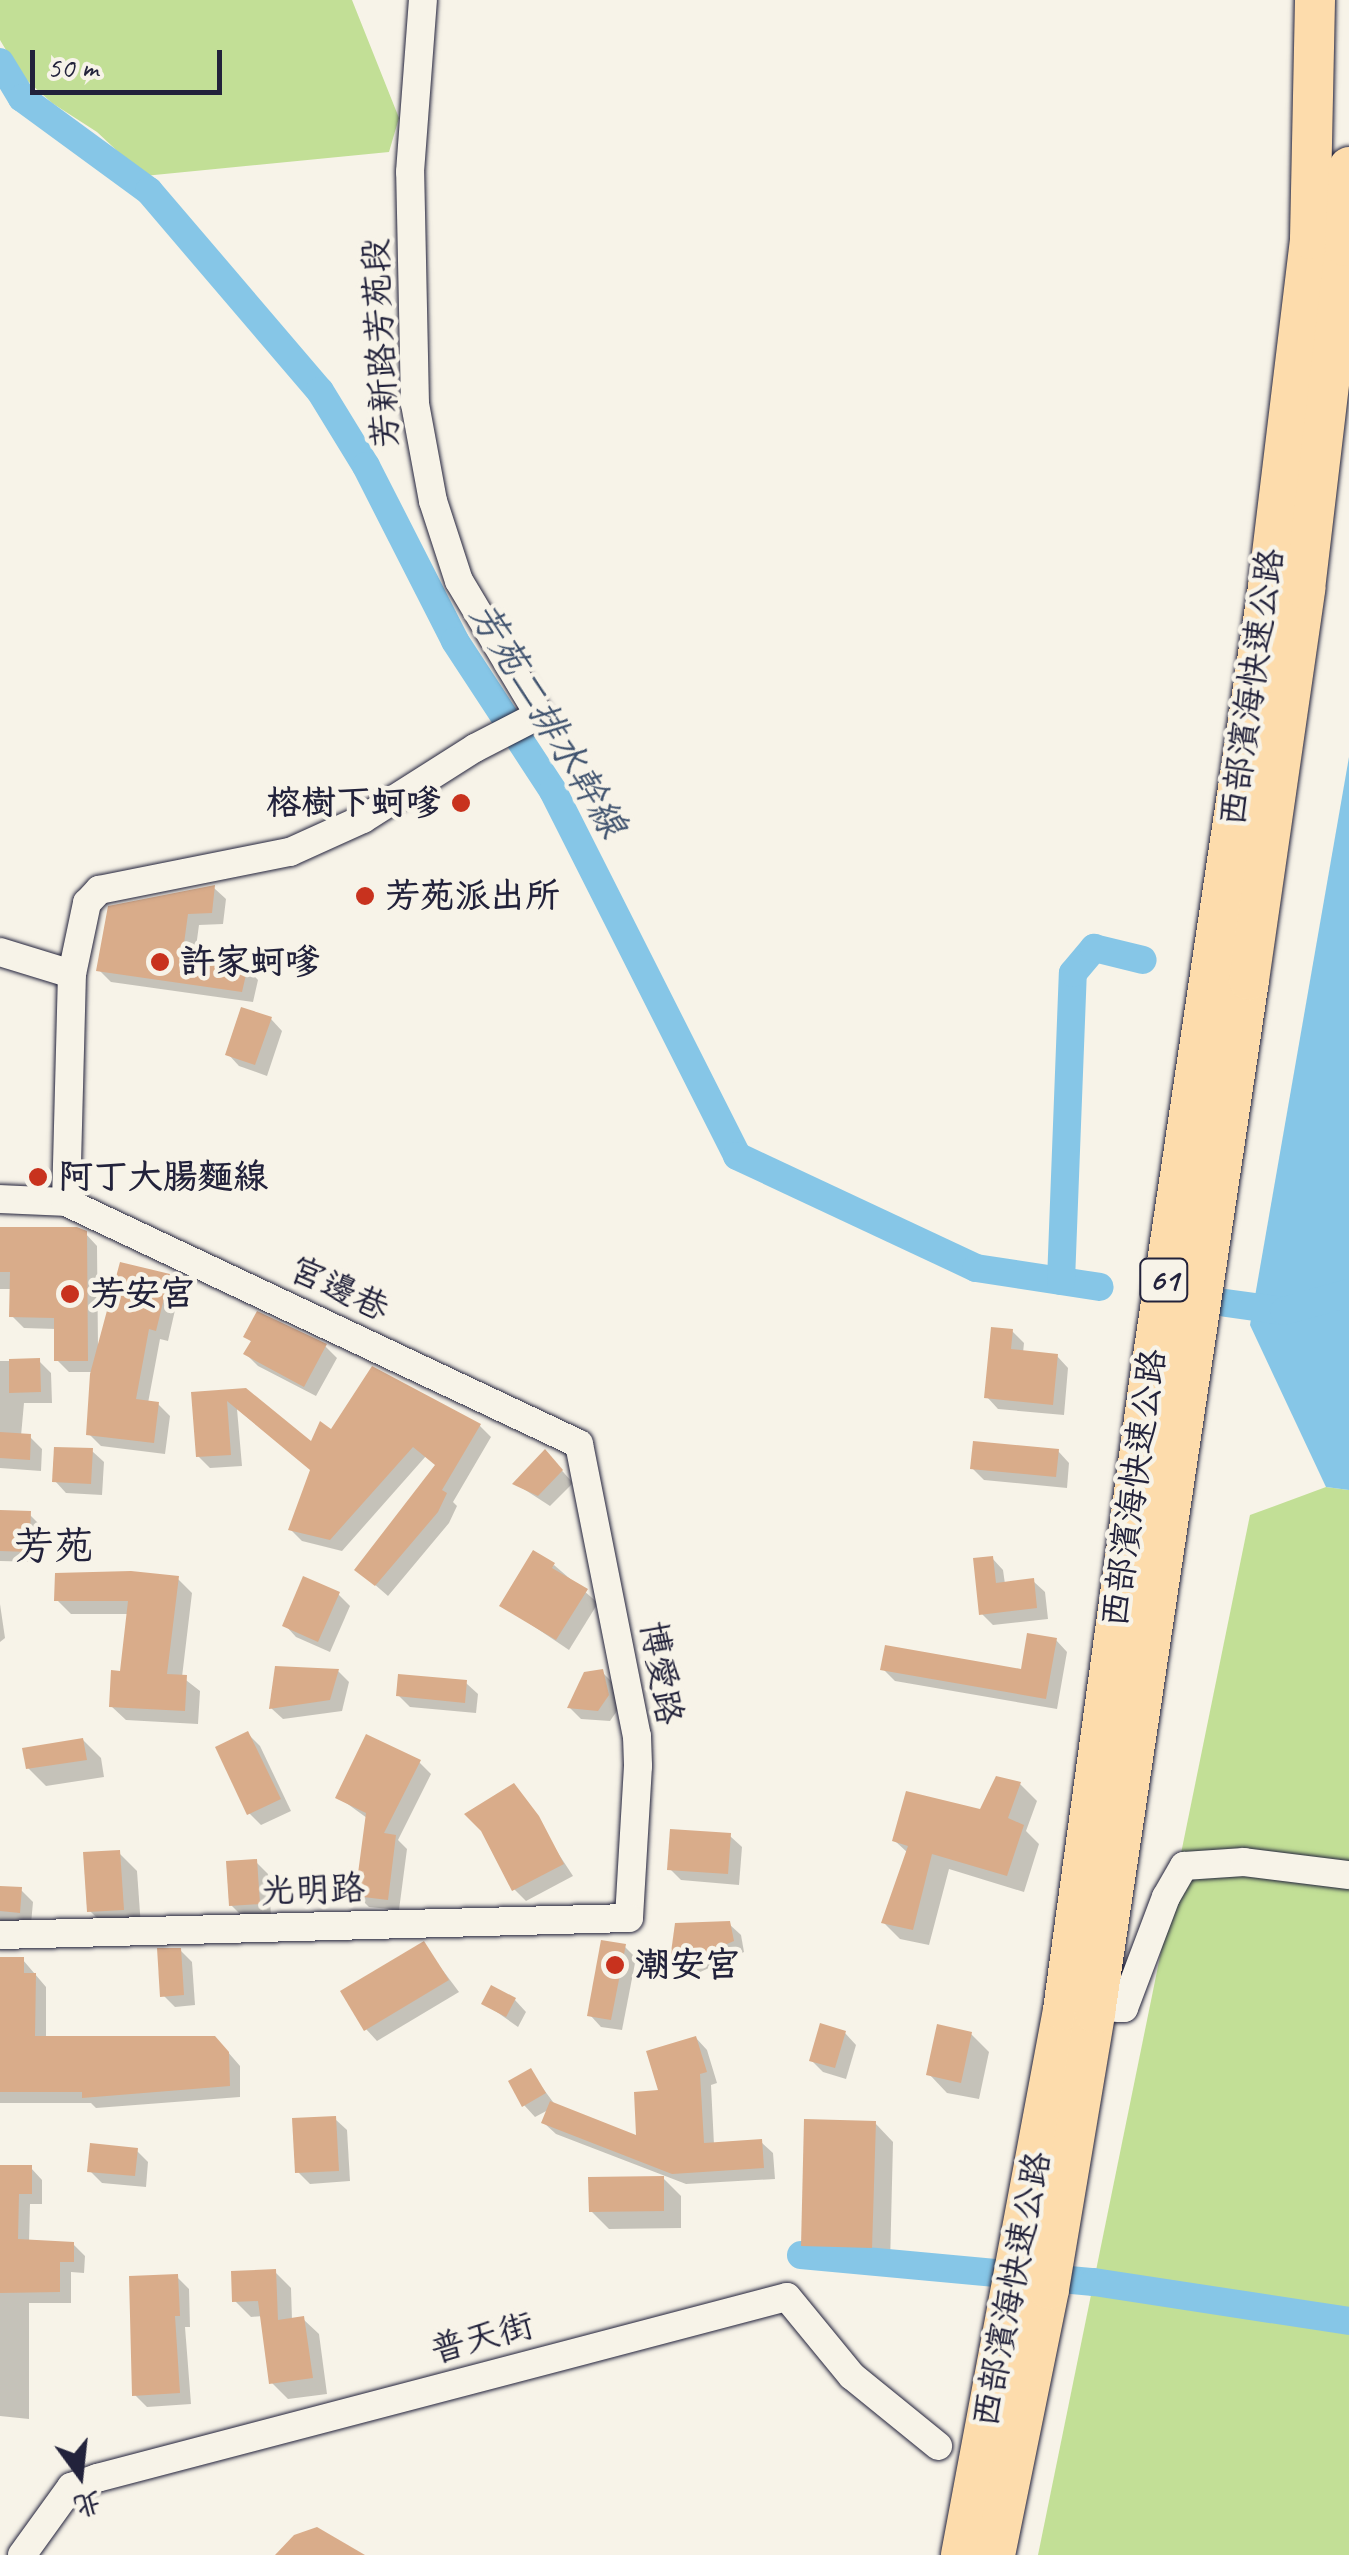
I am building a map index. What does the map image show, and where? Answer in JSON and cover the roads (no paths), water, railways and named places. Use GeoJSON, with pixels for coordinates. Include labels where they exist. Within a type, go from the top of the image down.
{"type":"FeatureCollection","features":[{"type":"Feature","properties":{"kind":"highway","name":"西部濱海快速公路"},"geometry":{"type":"LineString","coordinates":[[961,2555],[1063,2010],[1152,1358],[1268,587],[1310,239],[1315,0]]}},
{"type":"Feature","properties":{"kind":"highway","name":"西部濱海快速公路"},"geometry":{"type":"LineString","coordinates":[[995,2555],[1050,2289],[1095,2013],[1249,980],[1305,589],[1345,246],[1349,167]]}},
{"type":"Feature","properties":{"kind":"street","name":"芳新路芳苑段"},"geometry":{"type":"LineString","coordinates":[[72,974],[86,903],[99,890],[290,852],[363,819],[475,748],[540,715],[460,581],[433,501],[415,404],[410,172],[423,0]]}},
{"type":"Feature","properties":{"kind":"street"},"geometry":{"type":"LineString","coordinates":[[0,952],[72,974],[66,1202],[0,1198]]}},
{"type":"Feature","properties":{"kind":"street","name":"宮邊巷"},"geometry":{"type":"LineString","coordinates":[[66,1202],[579,1444]]}},
{"type":"Feature","properties":{"kind":"street","name":"博愛路"},"geometry":{"type":"LineString","coordinates":[[579,1444],[637,1736],[629,1918]]}},
{"type":"Feature","properties":{"kind":"street"},"geometry":{"type":"LineString","coordinates":[[1117,2008],[1124,2008],[1166,1897],[1184,1866],[1244,1862],[1349,1876]]}},
{"type":"Feature","properties":{"kind":"street","name":"光明路"},"geometry":{"type":"LineString","coordinates":[[0,1935],[629,1918]]}},
{"type":"Feature","properties":{"kind":"street","name":"普天街"},"geometry":{"type":"LineString","coordinates":[[22,2555],[71,2487],[97,2478],[787,2297],[852,2376],[938,2446]]}},
{"type":"Feature","properties":{"kind":"water"},"geometry":{"type":"Polygon","coordinates":[[[1349,757],[1349,1490],[1326,1487],[1250,1325],[1349,757]]]}},
{"type":"Feature","properties":{"kind":"waterway","name":"芳苑二排水幹線"},"geometry":{"type":"LineString","coordinates":[[0,62],[22,98],[149,191],[320,391],[366,466],[455,641],[553,791],[737,1156],[976,1268],[1100,1287]]}},
{"type":"Feature","properties":{"kind":"waterway"},"geometry":{"type":"LineString","coordinates":[[1061,1281],[1073,973],[1094,948],[1143,960]]}},
{"type":"Feature","properties":{"kind":"waterway"},"geometry":{"type":"LineString","coordinates":[[1226,1303],[1284,1311],[1349,1293]]}},
{"type":"Feature","properties":{"kind":"waterway"},"geometry":{"type":"LineString","coordinates":[[801,2255],[1094,2282],[1349,2321]]}},
{"type":"Feature","properties":{"kind":"place","name":"榕樹下蚵嗲"},"geometry":{"type":"Point","coordinates":[461,803]}},
{"type":"Feature","properties":{"kind":"place","name":"芳苑派出所"},"geometry":{"type":"Point","coordinates":[365,896]}},
{"type":"Feature","properties":{"kind":"place","name":"許家蚵嗲"},"geometry":{"type":"Point","coordinates":[160,962]}},
{"type":"Feature","properties":{"kind":"place","name":"阿丁大腸麵線"},"geometry":{"type":"Point","coordinates":[38,1177]}},
{"type":"Feature","properties":{"kind":"place","name":"芳安宮"},"geometry":{"type":"Point","coordinates":[70,1294]}},
{"type":"Feature","properties":{"kind":"place","name":"潮安宮"},"geometry":{"type":"Point","coordinates":[615,1965]}},
{"type":"Feature","properties":{"kind":"district","name":"芳苑"},"geometry":{"type":"Point","coordinates":[54,1546]}}]}
